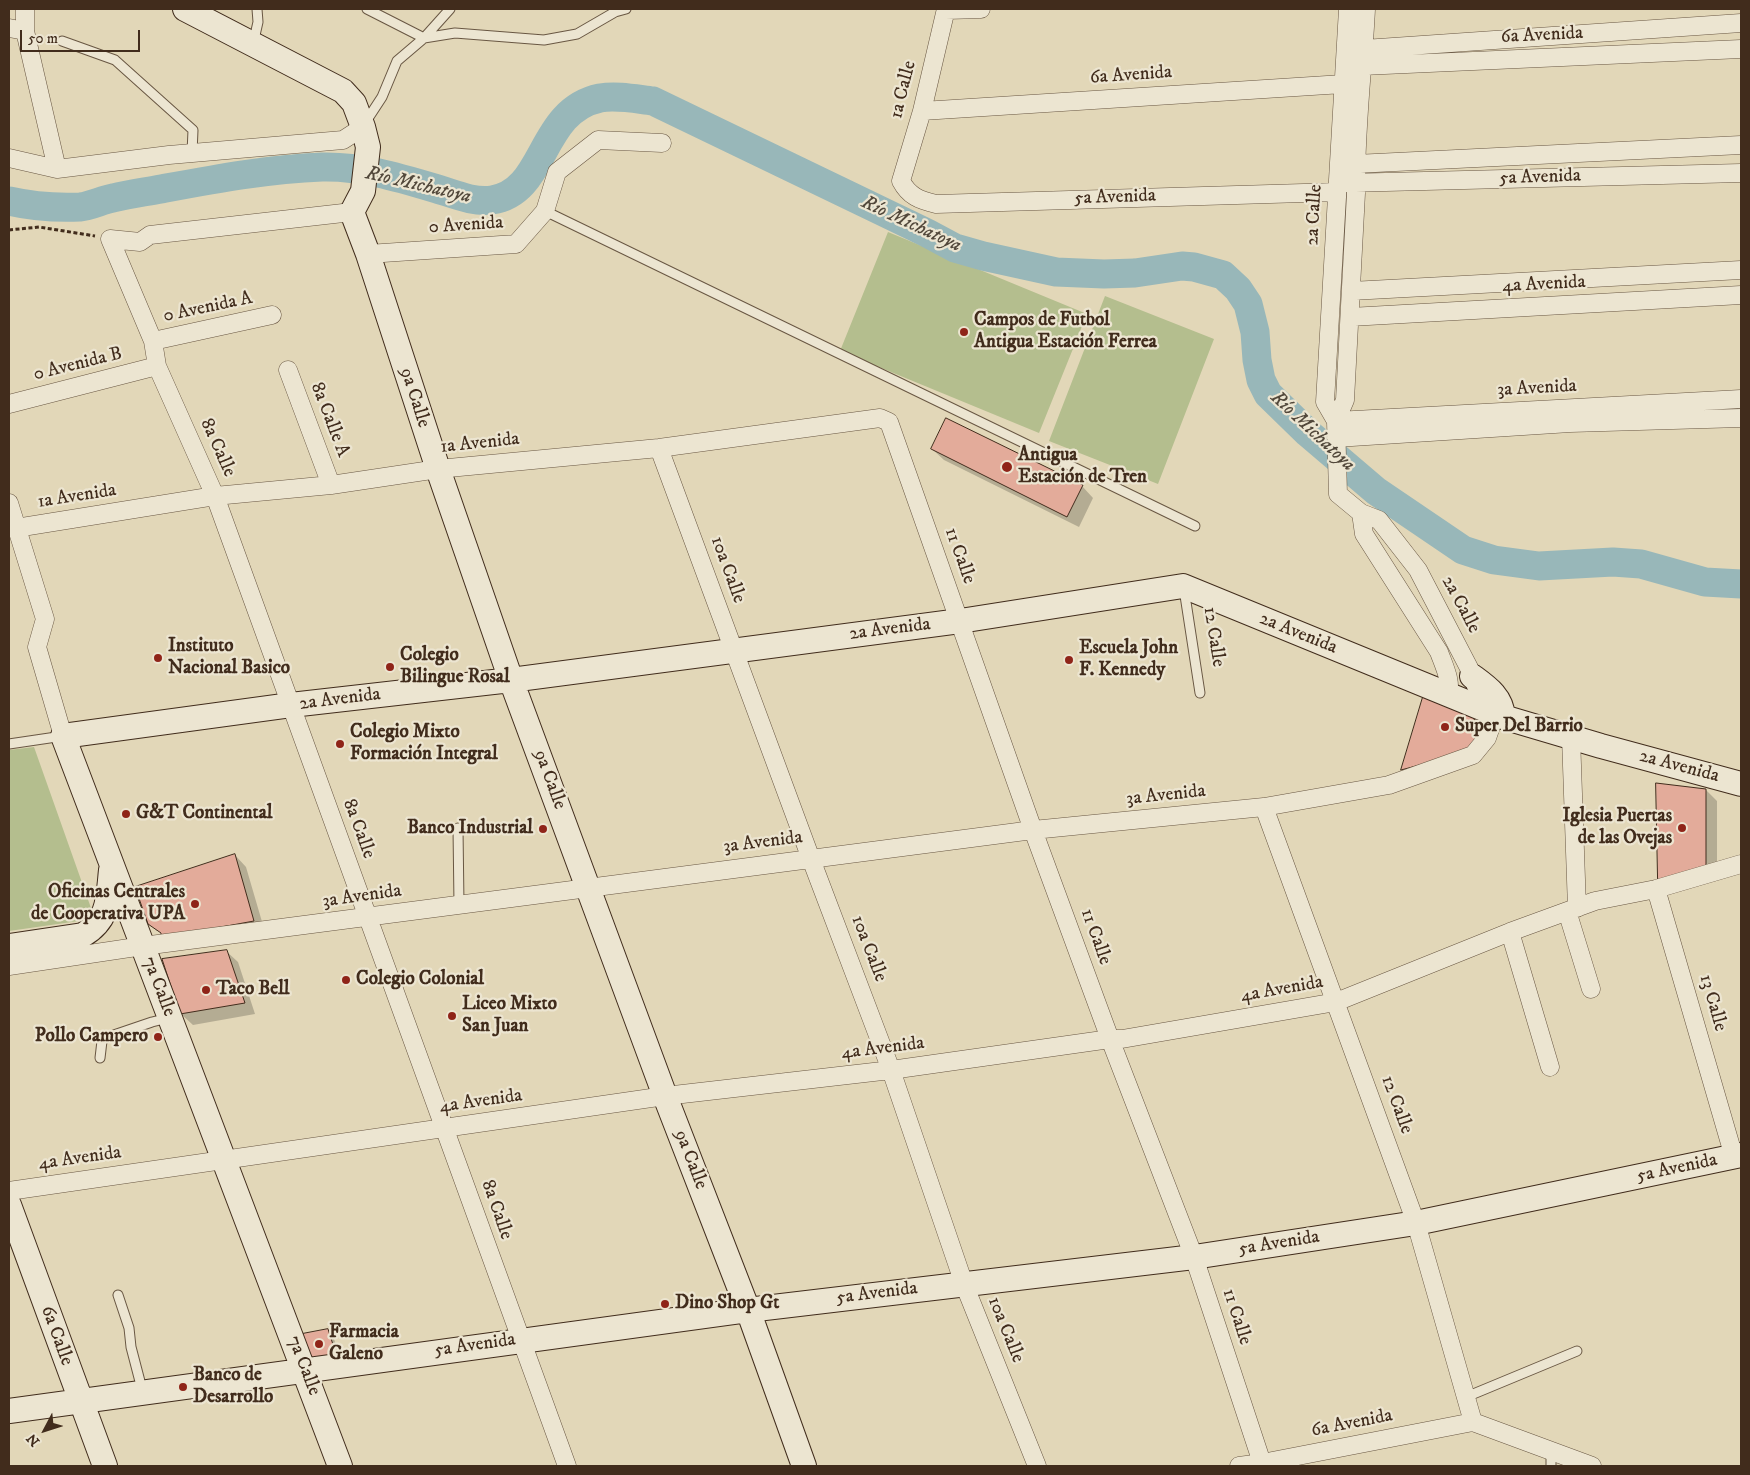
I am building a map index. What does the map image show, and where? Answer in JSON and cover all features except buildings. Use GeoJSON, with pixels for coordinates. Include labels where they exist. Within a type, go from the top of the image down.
{"type":"FeatureCollection","features":[{"type":"Feature","properties":{"kind":"main road"},"geometry":{"type":"LineString","coordinates":[[185,9],[343,91],[354,103],[366,137],[363,191],[352,212]]}},
{"type":"Feature","properties":{"kind":"main road","name":"9a Calle"},"geometry":{"type":"LineString","coordinates":[[352,212],[368,254],[438,469],[511,680],[665,1096],[748,1310],[804,1466]]}},
{"type":"Feature","properties":{"kind":"main road","name":"2a Avenida"},"geometry":{"type":"LineString","coordinates":[[63,736],[960,621],[1183,586],[1494,714],[1741,784]]}},
{"type":"Feature","properties":{"kind":"main road"},"geometry":{"type":"LineString","coordinates":[[1472,676],[1491,689],[1502,708],[1494,714]]}},
{"type":"Feature","properties":{"kind":"main road","name":"7a Calle"},"geometry":{"type":"LineString","coordinates":[[63,736],[340,1466]]}},
{"type":"Feature","properties":{"kind":"main road"},"geometry":{"type":"LineString","coordinates":[[9,946],[83,935],[92,930],[105,913],[108,903],[112,865]]}},
{"type":"Feature","properties":{"kind":"main road","name":"5a Avenida"},"geometry":{"type":"LineString","coordinates":[[9,1411],[80,1403],[304,1370],[748,1310],[1194,1257],[1416,1224],[1738,1156]]}},
{"type":"Feature","properties":{"kind":"main road","name":"6a Calle"},"geometry":{"type":"LineString","coordinates":[[9,1205],[80,1403],[105,1466]]}},
{"type":"Feature","properties":{"kind":"street"},"geometry":{"type":"LineString","coordinates":[[24,9],[17,29],[57,169]]}},
{"type":"Feature","properties":{"kind":"street"},"geometry":{"type":"LineString","coordinates":[[946,10],[981,9]]}},
{"type":"Feature","properties":{"kind":"street","name":"2a Calle"},"geometry":{"type":"LineString","coordinates":[[1348,9],[1343,84],[1347,164],[1356,184],[1345,400],[1336,435],[1338,494],[1361,513],[1379,520],[1418,570],[1472,676]]}},
{"type":"Feature","properties":{"kind":"street","name":"2a Calle"},"geometry":{"type":"LineString","coordinates":[[1336,435],[1325,402],[1338,187],[1347,164],[1363,58],[1366,9]]}},
{"type":"Feature","properties":{"kind":"street","name":"1a Calle"},"geometry":{"type":"LineString","coordinates":[[901,181],[922,111],[946,10]]}},
{"type":"Feature","properties":{"kind":"street","name":"6a Avenida"},"geometry":{"type":"LineString","coordinates":[[1363,58],[1741,24]]}},
{"type":"Feature","properties":{"kind":"street","name":"6a Avenida"},"geometry":{"type":"LineString","coordinates":[[1345,54],[1363,58],[1741,49]]}},
{"type":"Feature","properties":{"kind":"street","name":"6a Avenida"},"geometry":{"type":"LineString","coordinates":[[922,111],[1343,84]]}},
{"type":"Feature","properties":{"kind":"street"},"geometry":{"type":"LineString","coordinates":[[9,158],[57,169],[192,153],[366,137]]}},
{"type":"Feature","properties":{"kind":"street","name":"0 Avenida"},"geometry":{"type":"LineString","coordinates":[[368,254],[516,244],[545,211],[557,172],[598,140],[662,143]]}},
{"type":"Feature","properties":{"kind":"street","name":"5a Avenida"},"geometry":{"type":"LineString","coordinates":[[1347,164],[1741,145]]}},
{"type":"Feature","properties":{"kind":"street","name":"5a Avenida"},"geometry":{"type":"LineString","coordinates":[[901,181],[907,191],[922,200],[936,204],[1338,187],[1356,184],[1741,173]]}},
{"type":"Feature","properties":{"kind":"street"},"geometry":{"type":"LineString","coordinates":[[110,239],[140,242],[150,235],[352,212]]}},
{"type":"Feature","properties":{"kind":"street","name":"8a Calle"},"geometry":{"type":"LineString","coordinates":[[110,239],[153,341],[157,366],[215,496],[566,1466]]}},
{"type":"Feature","properties":{"kind":"street","name":"4a Avenida"},"geometry":{"type":"LineString","coordinates":[[1351,291],[1741,270]]}},
{"type":"Feature","properties":{"kind":"street","name":"4a Avenida"},"geometry":{"type":"LineString","coordinates":[[1350,317],[1741,295]]}},
{"type":"Feature","properties":{"kind":"street","name":"0 Avenida A"},"geometry":{"type":"LineString","coordinates":[[153,341],[272,315]]}},
{"type":"Feature","properties":{"kind":"street","name":"0 Avenida B"},"geometry":{"type":"LineString","coordinates":[[9,404],[157,366]]}},
{"type":"Feature","properties":{"kind":"street","name":"8a Calle A"},"geometry":{"type":"LineString","coordinates":[[288,370],[331,484]]}},
{"type":"Feature","properties":{"kind":"street","name":"3a Avenida"},"geometry":{"type":"LineString","coordinates":[[1336,435],[1570,416],[1741,399]]}},
{"type":"Feature","properties":{"kind":"street","name":"3a Avenida"},"geometry":{"type":"LineString","coordinates":[[1570,416],[1741,418]]}},
{"type":"Feature","properties":{"kind":"street","name":"1a Avenida"},"geometry":{"type":"LineString","coordinates":[[16,528],[215,496],[331,484],[438,469],[659,448],[880,418],[888,422]]}},
{"type":"Feature","properties":{"kind":"street","name":"11 Calle"},"geometry":{"type":"LineString","coordinates":[[888,422],[1033,830],[1110,1039],[1194,1257],[1262,1465]]}},
{"type":"Feature","properties":{"kind":"street","name":"10a Calle"},"geometry":{"type":"LineString","coordinates":[[659,448],[891,1070],[964,1284],[1037,1466]]}},
{"type":"Feature","properties":{"kind":"street","name":"7a Calle"},"geometry":{"type":"LineString","coordinates":[[9,503],[45,619],[37,647],[63,736]]}},
{"type":"Feature","properties":{"kind":"street"},"geometry":{"type":"LineString","coordinates":[[1361,513],[1364,534],[1438,652],[1447,673],[1450,688],[1448,696]]}},
{"type":"Feature","properties":{"kind":"street"},"geometry":{"type":"LineString","coordinates":[[1424,628],[1443,618]]}},
{"type":"Feature","properties":{"kind":"street","name":"3a Avenida"},"geometry":{"type":"LineString","coordinates":[[9,966],[143,946],[368,918],[811,858],[1033,830],[1264,807],[1389,785],[1473,755],[1486,738],[1494,714]]}},
{"type":"Feature","properties":{"kind":"street"},"geometry":{"type":"LineString","coordinates":[[1571,737],[1572,909],[1591,989]]}},
{"type":"Feature","properties":{"kind":"street","name":"12 Calle"},"geometry":{"type":"LineString","coordinates":[[1264,807],[1416,1224],[1473,1422]]}},
{"type":"Feature","properties":{"kind":"street","name":"4a Avenida"},"geometry":{"type":"LineString","coordinates":[[9,1191],[665,1096],[891,1070],[1110,1039],[1122,1039],[1336,1002],[1510,932],[1595,901],[1656,889],[1741,864]]}},
{"type":"Feature","properties":{"kind":"street","name":"13 Calle"},"geometry":{"type":"LineString","coordinates":[[1656,889],[1738,1156]]}},
{"type":"Feature","properties":{"kind":"street"},"geometry":{"type":"LineString","coordinates":[[1510,932],[1550,1067]]}},
{"type":"Feature","properties":{"kind":"street"},"geometry":{"type":"LineString","coordinates":[[1473,1422],[1551,1459],[1592,1466]]}},
{"type":"Feature","properties":{"kind":"street","name":"6a Avenida"},"geometry":{"type":"LineString","coordinates":[[1240,1466],[1262,1465],[1473,1422]]}},
{"type":"Feature","properties":{"kind":"lane"},"geometry":{"type":"LineString","coordinates":[[253,44],[258,22],[258,9]]}},
{"type":"Feature","properties":{"kind":"lane"},"geometry":{"type":"LineString","coordinates":[[367,9],[424,38],[455,33],[544,40],[577,34],[615,12],[626,9]]}},
{"type":"Feature","properties":{"kind":"lane"},"geometry":{"type":"LineString","coordinates":[[366,137],[397,61],[424,38],[450,9]]}},
{"type":"Feature","properties":{"kind":"lane"},"geometry":{"type":"LineString","coordinates":[[62,41],[115,60],[194,130],[192,153]]}},
{"type":"Feature","properties":{"kind":"lane"},"geometry":{"type":"LineString","coordinates":[[545,211],[1195,526]]}},
{"type":"Feature","properties":{"kind":"lane","name":"12 Calle"},"geometry":{"type":"LineString","coordinates":[[1183,586],[1200,693]]}},
{"type":"Feature","properties":{"kind":"lane","name":"2a Avenida"},"geometry":{"type":"LineString","coordinates":[[9,744],[63,736]]}},
{"type":"Feature","properties":{"kind":"lane"},"geometry":{"type":"LineString","coordinates":[[458,828],[459,905]]}},
{"type":"Feature","properties":{"kind":"lane"},"geometry":{"type":"LineString","coordinates":[[100,1058],[102,1041],[105,1038],[170,1018]]}},
{"type":"Feature","properties":{"kind":"lane"},"geometry":{"type":"LineString","coordinates":[[118,1295],[129,1328],[131,1346],[143,1393]]}},
{"type":"Feature","properties":{"kind":"lane"},"geometry":{"type":"LineString","coordinates":[[1466,1397],[1577,1351]]}},
{"type":"Feature","properties":{"kind":"path"},"geometry":{"type":"LineString","coordinates":[[9,230],[39,227],[110,239]]}},
{"type":"Feature","properties":{"kind":"green space","name":"Campos de Futbol Antigua Estación Ferrea"},"geometry":{"type":"Polygon","coordinates":[[[888,232],[1087,314],[1039,433],[840,351],[888,232]]]}},
{"type":"Feature","properties":{"kind":"green space","name":"Campos de Futbol Antigua Estación Ferrea"},"geometry":{"type":"Polygon","coordinates":[[[1105,296],[1214,339],[1158,484],[1049,441],[1105,296]]]}},
{"type":"Feature","properties":{"kind":"green space"},"geometry":{"type":"Polygon","coordinates":[[[34,747],[91,908],[86,920],[9,931],[9,750],[34,747]]]}},
{"type":"Feature","properties":{"kind":"waterway","name":"Río Michatoya"},"geometry":{"type":"LineString","coordinates":[[9,201],[44,206],[80,207],[125,195],[221,178],[262,172],[322,167],[350,168],[378,173],[470,199],[492,200],[510,194],[523,183],[534,168],[553,134],[565,118],[580,106],[606,97],[653,101],[955,248],[1056,272],[1135,273],[1182,266],[1194,267],[1223,275],[1238,289],[1248,304],[1255,332],[1261,380],[1268,394],[1308,433],[1376,491],[1463,550],[1494,560],[1539,566],[1613,562],[1641,564],[1705,582],[1741,584]]}},
{"type":"Feature","properties":{"kind":"place","name":"Campos de Futbol Antigua Estación Ferrea"},"geometry":{"type":"Point","coordinates":[964,332]}},
{"type":"Feature","properties":{"kind":"place","name":"Antigua Estación de Tren"},"geometry":{"type":"Point","coordinates":[1007,467]}},
{"type":"Feature","properties":{"kind":"place","name":"Instituto Nacional Basico"},"geometry":{"type":"Point","coordinates":[158,658]}},
{"type":"Feature","properties":{"kind":"place","name":"Escuela John F. Kennedy"},"geometry":{"type":"Point","coordinates":[1069,660]}},
{"type":"Feature","properties":{"kind":"place","name":"Colegio Bilingue Rosal"},"geometry":{"type":"Point","coordinates":[390,667]}},
{"type":"Feature","properties":{"kind":"place","name":"Super Del Barrio"},"geometry":{"type":"Point","coordinates":[1445,727]}},
{"type":"Feature","properties":{"kind":"place","name":"Colegio Mixto Formación Integral"},"geometry":{"type":"Point","coordinates":[340,744]}},
{"type":"Feature","properties":{"kind":"place","name":"G&T Continental"},"geometry":{"type":"Point","coordinates":[126,814]}},
{"type":"Feature","properties":{"kind":"place","name":"Iglesia Puertas de las Ovejas"},"geometry":{"type":"Point","coordinates":[1682,828]}},
{"type":"Feature","properties":{"kind":"place","name":"Banco Industrial"},"geometry":{"type":"Point","coordinates":[543,829]}},
{"type":"Feature","properties":{"kind":"place","name":"Oficinas Centrales de Cooperativa UPA"},"geometry":{"type":"Point","coordinates":[195,904]}},
{"type":"Feature","properties":{"kind":"place","name":"Colegio Colonial"},"geometry":{"type":"Point","coordinates":[346,980]}},
{"type":"Feature","properties":{"kind":"place","name":"Taco Bell"},"geometry":{"type":"Point","coordinates":[206,990]}},
{"type":"Feature","properties":{"kind":"place","name":"Liceo Mixto San Juan"},"geometry":{"type":"Point","coordinates":[452,1016]}},
{"type":"Feature","properties":{"kind":"place","name":"Pollo Campero"},"geometry":{"type":"Point","coordinates":[158,1037]}},
{"type":"Feature","properties":{"kind":"place","name":"Dino Shop Gt"},"geometry":{"type":"Point","coordinates":[665,1304]}},
{"type":"Feature","properties":{"kind":"place","name":"Farmacia Galeno"},"geometry":{"type":"Point","coordinates":[319,1344]}},
{"type":"Feature","properties":{"kind":"place","name":"Banco de Desarrollo"},"geometry":{"type":"Point","coordinates":[183,1387]}}]}
